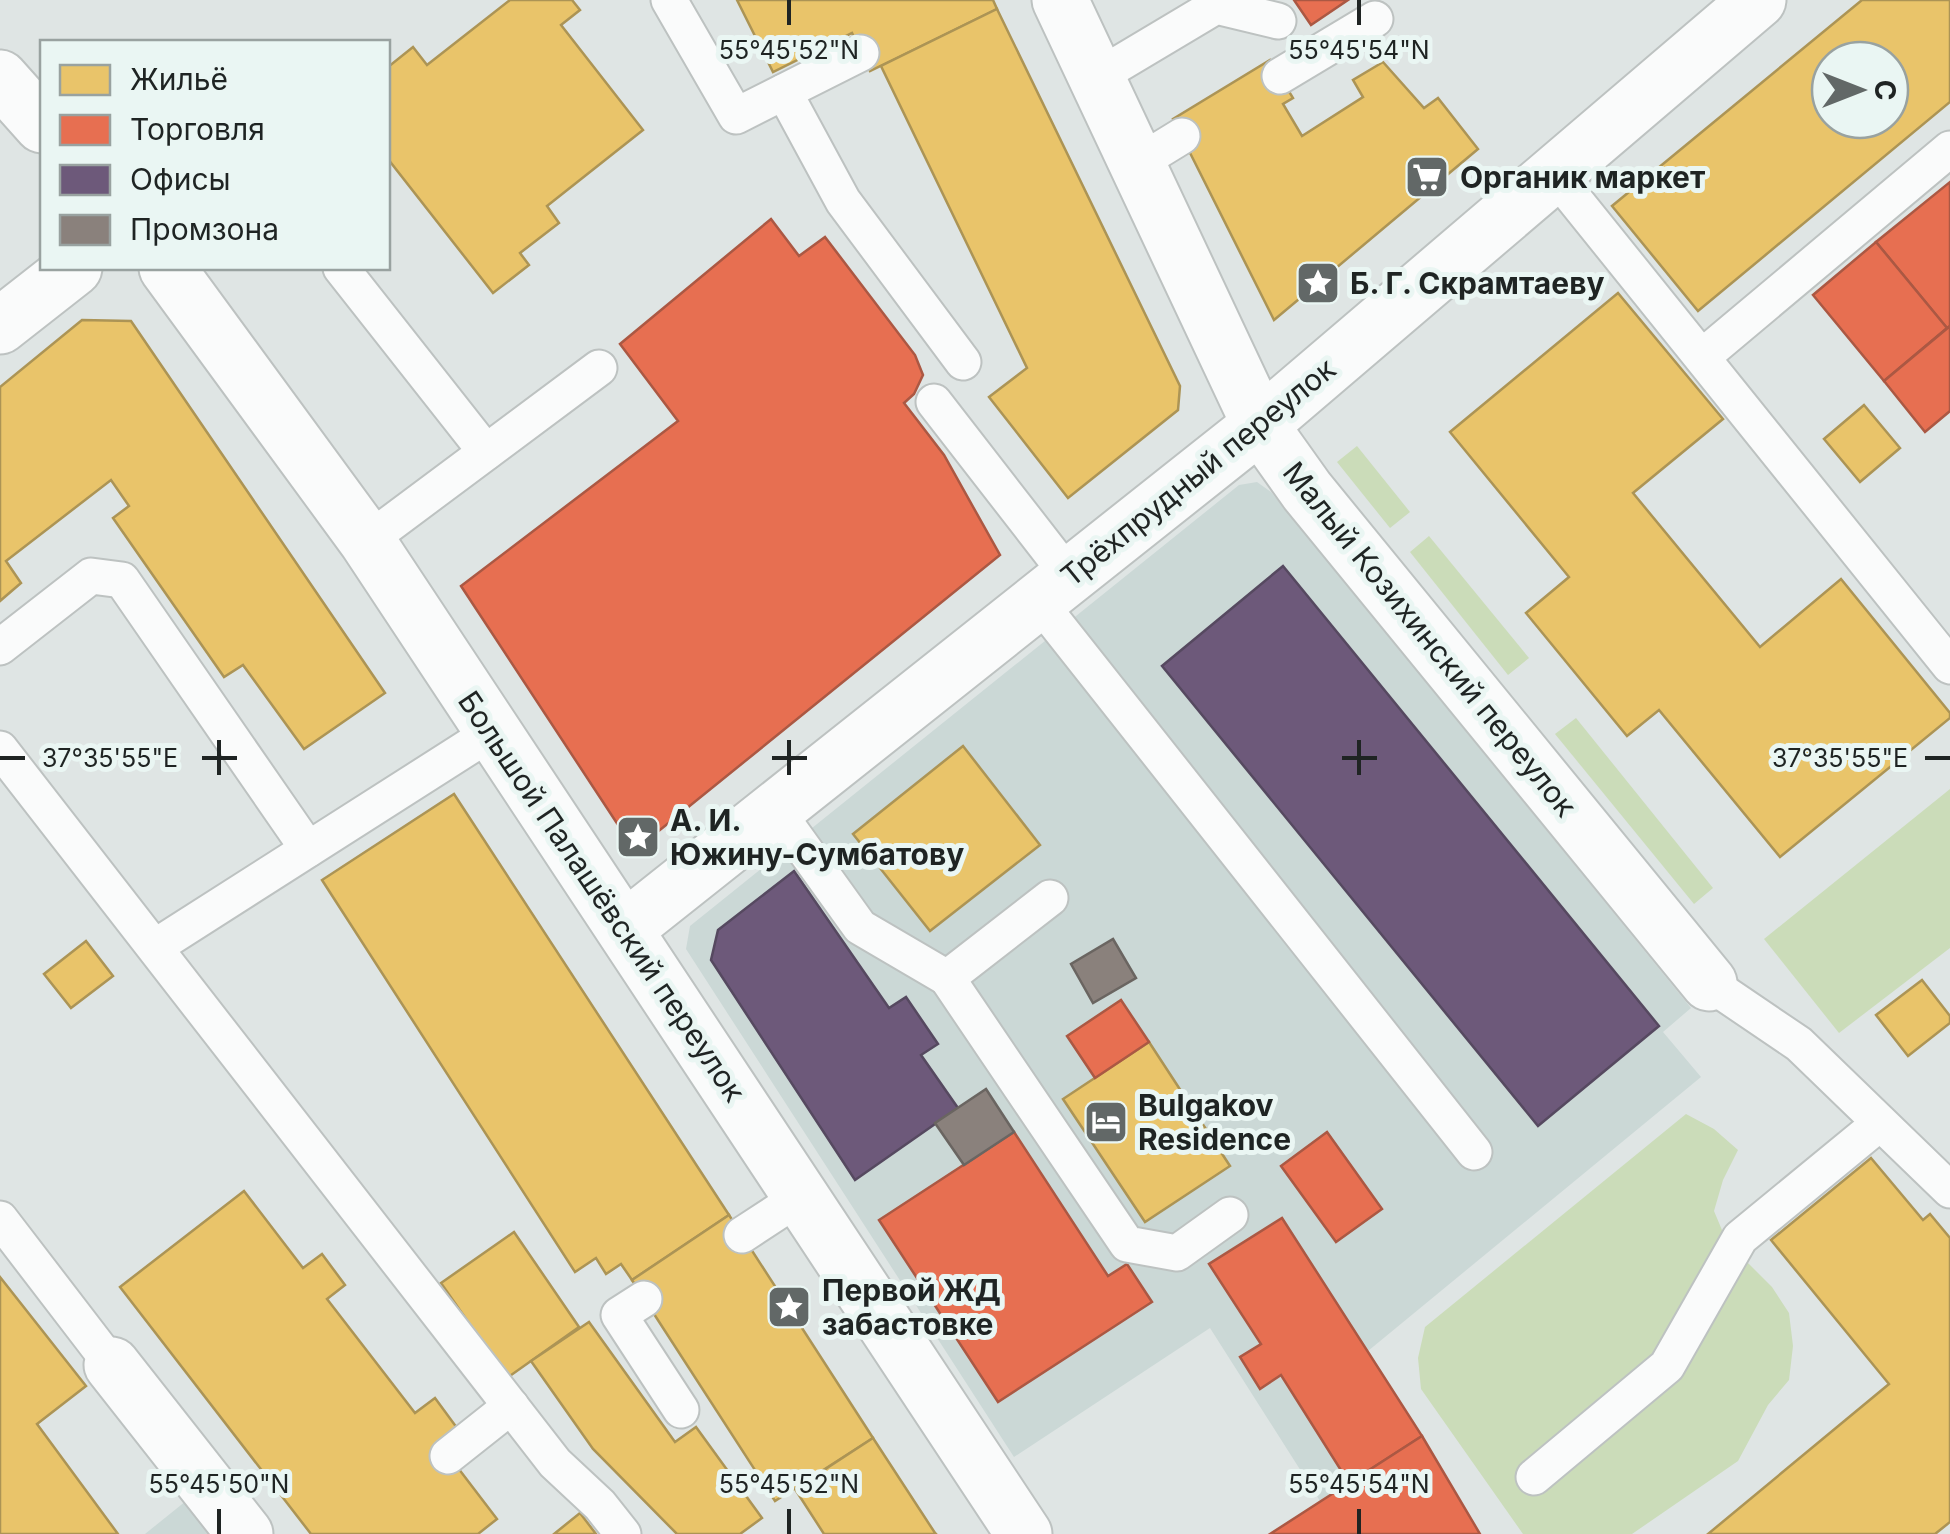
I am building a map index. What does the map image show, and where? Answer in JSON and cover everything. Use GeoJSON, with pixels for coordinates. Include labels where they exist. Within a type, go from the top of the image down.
{"type":"FeatureCollection","features":[{"type":"Feature","properties":{"kind":"street","name":"Малый Козихинский переулок"},"geometry":{"type":"LineString","coordinates":[[1060,0],[1096,78],[1160,149],[1260,424],[1307,491],[1709,984]]}},
{"type":"Feature","properties":{"kind":"street","name":"Трёхпрудный переулок"},"geometry":{"type":"LineString","coordinates":[[624,929],[1260,424],[1758,0]]}},
{"type":"Feature","properties":{"kind":"street"},"geometry":{"type":"LineString","coordinates":[[0,78],[40,123]]}},
{"type":"Feature","properties":{"kind":"street"},"geometry":{"type":"LineString","coordinates":[[0,326],[71,270]]}},
{"type":"Feature","properties":{"kind":"street","name":"Большой Палашёвский переулок"},"geometry":{"type":"LineString","coordinates":[[168,270],[367,542],[1024,1534]]}},
{"type":"Feature","properties":{"kind":"street"},"geometry":{"type":"LineString","coordinates":[[112,1365],[245,1534]]}},
{"type":"Feature","properties":{"kind":"lane"},"geometry":{"type":"LineString","coordinates":[[670,0],[736,116],[860,52]]}},
{"type":"Feature","properties":{"kind":"lane"},"geometry":{"type":"LineString","coordinates":[[1096,78],[1216,6],[1278,21]]}},
{"type":"Feature","properties":{"kind":"lane"},"geometry":{"type":"LineString","coordinates":[[1280,76],[1375,19]]}},
{"type":"Feature","properties":{"kind":"lane"},"geometry":{"type":"LineString","coordinates":[[784,92],[843,201],[963,362]]}},
{"type":"Feature","properties":{"kind":"lane"},"geometry":{"type":"LineString","coordinates":[[1702,357],[1950,149]]}},
{"type":"Feature","properties":{"kind":"lane"},"geometry":{"type":"LineString","coordinates":[[1554,174],[1950,666]]}},
{"type":"Feature","properties":{"kind":"lane"},"geometry":{"type":"LineString","coordinates":[[343,270],[486,452]]}},
{"type":"Feature","properties":{"kind":"lane"},"geometry":{"type":"LineString","coordinates":[[367,542],[599,368]]}},
{"type":"Feature","properties":{"kind":"lane"},"geometry":{"type":"LineString","coordinates":[[934,402],[1053,589],[1474,1152]]}},
{"type":"Feature","properties":{"kind":"lane"},"geometry":{"type":"LineString","coordinates":[[0,647],[91,576],[122,580],[308,849]]}},
{"type":"Feature","properties":{"kind":"lane"},"geometry":{"type":"LineString","coordinates":[[154,947],[492,732]]}},
{"type":"Feature","properties":{"kind":"lane"},"geometry":{"type":"LineString","coordinates":[[0,749],[555,1463],[600,1505],[623,1534]]}},
{"type":"Feature","properties":{"kind":"lane"},"geometry":{"type":"LineString","coordinates":[[776,810],[860,927],[947,978],[1127,1244],[1176,1252],[1230,1216]]}},
{"type":"Feature","properties":{"kind":"lane"},"geometry":{"type":"LineString","coordinates":[[947,978],[1050,898]]}},
{"type":"Feature","properties":{"kind":"lane"},"geometry":{"type":"LineString","coordinates":[[1709,984],[1798,1044],[1950,1190]]}},
{"type":"Feature","properties":{"kind":"lane"},"geometry":{"type":"LineString","coordinates":[[1534,1477],[1667,1366],[1740,1238],[1880,1123]]}},
{"type":"Feature","properties":{"kind":"lane"},"geometry":{"type":"LineString","coordinates":[[742,1235],[803,1195]]}},
{"type":"Feature","properties":{"kind":"lane"},"geometry":{"type":"LineString","coordinates":[[0,1220],[112,1365]]}},
{"type":"Feature","properties":{"kind":"lane"},"geometry":{"type":"LineString","coordinates":[[644,1299],[620,1315],[681,1410]]}},
{"type":"Feature","properties":{"kind":"lane"},"geometry":{"type":"LineString","coordinates":[[448,1456],[510,1406]]}},
{"type":"Feature","properties":{"kind":"shaded area"},"geometry":{"type":"Polygon","coordinates":[[[1257,482],[1271,492],[1691,1008],[1663,1032],[1701,1077],[1368,1351],[1480,1534],[1270,1534],[1320,1501],[1210,1328],[1014,1457],[686,949],[690,926],[1239,485],[1257,482]]]}},
{"type":"Feature","properties":{"kind":"shaded area"},"geometry":{"type":"Polygon","coordinates":[[[186,1501],[213,1534],[145,1534],[186,1501]]]}},
{"type":"Feature","properties":{"kind":"green space"},"geometry":{"type":"Polygon","coordinates":[[[1357,446],[1410,512],[1390,528],[1337,462],[1357,446]]]}},
{"type":"Feature","properties":{"kind":"green space"},"geometry":{"type":"Polygon","coordinates":[[[1429,536],[1529,658],[1508,675],[1410,552],[1429,536]]]}},
{"type":"Feature","properties":{"kind":"green space"},"geometry":{"type":"Polygon","coordinates":[[[1576,718],[1713,888],[1694,904],[1555,734],[1576,718]]]}},
{"type":"Feature","properties":{"kind":"green space"},"geometry":{"type":"Polygon","coordinates":[[[1950,789],[1950,948],[1839,1033],[1764,939],[1950,789]]]}},
{"type":"Feature","properties":{"kind":"green space"},"geometry":{"type":"Polygon","coordinates":[[[1686,1114],[1714,1129],[1738,1150],[1714,1211],[1727,1242],[1772,1287],[1789,1313],[1793,1346],[1789,1380],[1768,1405],[1738,1461],[1632,1534],[1523,1534],[1421,1389],[1418,1358],[1425,1327],[1686,1114]]]}},
{"type":"Feature","properties":{"kind":"building: Жильё"},"geometry":{"type":"Polygon","coordinates":[[[510,0],[572,0],[580,10],[561,25],[643,130],[547,206],[559,223],[520,253],[529,265],[493,293],[390,162],[390,65],[413,47],[427,65],[510,0]]]}},
{"type":"Feature","properties":{"kind":"building: Жильё"},"geometry":{"type":"Polygon","coordinates":[[[737,0],[993,0],[997,9],[870,71],[852,33],[773,72],[737,0]]]}},
{"type":"Feature","properties":{"kind":"building: Жильё"},"geometry":{"type":"Polygon","coordinates":[[[1862,0],[1950,0],[1950,102],[1910,135],[1910,40],[1813,40],[1862,0]]]}},
{"type":"Feature","properties":{"kind":"building: Жильё"},"geometry":{"type":"Polygon","coordinates":[[[997,9],[1180,386],[1178,410],[1068,498],[989,397],[1027,368],[881,66],[997,9]]]}},
{"type":"Feature","properties":{"kind":"building: Жильё"},"geometry":{"type":"Polygon","coordinates":[[[1810,43],[1810,140],[1904,140],[1698,311],[1612,206],[1810,43]]]}},
{"type":"Feature","properties":{"kind":"building: Жильё"},"geometry":{"type":"Polygon","coordinates":[[[1270,60],[1293,98],[1283,104],[1302,136],[1363,97],[1353,80],[1383,62],[1424,108],[1438,98],[1478,149],[1274,320],[1173,119],[1270,60]]]}},
{"type":"Feature","properties":{"kind":"building: Жильё"},"geometry":{"type":"Polygon","coordinates":[[[1618,293],[1723,419],[1633,493],[1760,647],[1841,579],[1950,713],[1950,718],[1780,857],[1659,710],[1627,736],[1526,613],[1569,577],[1450,432],[1618,293]]]}},
{"type":"Feature","properties":{"kind":"building: Жильё"},"geometry":{"type":"Polygon","coordinates":[[[82,320],[131,321],[385,693],[304,749],[243,665],[224,677],[113,518],[129,506],[111,480],[6,561],[21,583],[0,601],[0,387],[82,320]]]}},
{"type":"Feature","properties":{"kind":"building: Жильё"},"geometry":{"type":"Polygon","coordinates":[[[1864,405],[1900,448],[1860,482],[1824,439],[1864,405]]]}},
{"type":"Feature","properties":{"kind":"building: Жильё"},"geometry":{"type":"Polygon","coordinates":[[[963,746],[1040,845],[930,931],[853,834],[963,746]]]}},
{"type":"Feature","properties":{"kind":"building: Жильё"},"geometry":{"type":"Polygon","coordinates":[[[454,794],[729,1215],[632,1280],[621,1264],[606,1274],[596,1258],[575,1272],[322,880],[454,794]]]}},
{"type":"Feature","properties":{"kind":"building: Жильё"},"geometry":{"type":"Polygon","coordinates":[[[86,941],[113,976],[71,1008],[44,974],[86,941]]]}},
{"type":"Feature","properties":{"kind":"building: Жильё"},"geometry":{"type":"Polygon","coordinates":[[[1922,980],[1950,1016],[1950,1023],[1908,1056],[1876,1015],[1922,980]]]}},
{"type":"Feature","properties":{"kind":"building: Жильё"},"geometry":{"type":"Polygon","coordinates":[[[1149,1042],[1230,1166],[1145,1222],[1063,1099],[1149,1042]]]}},
{"type":"Feature","properties":{"kind":"building: Жильё"},"geometry":{"type":"Polygon","coordinates":[[[1871,1158],[1923,1220],[1930,1214],[1950,1238],[1950,1522],[1935,1534],[1708,1534],[1889,1384],[1771,1240],[1871,1158]]]}},
{"type":"Feature","properties":{"kind":"building: Жильё"},"geometry":{"type":"Polygon","coordinates":[[[244,1191],[303,1268],[322,1254],[345,1285],[327,1299],[415,1413],[435,1398],[460,1432],[442,1447],[497,1519],[478,1534],[311,1534],[120,1287],[244,1191]]]}},
{"type":"Feature","properties":{"kind":"building: Жильё"},"geometry":{"type":"Polygon","coordinates":[[[729,1215],[873,1438],[775,1501],[632,1280],[729,1215]]]}},
{"type":"Feature","properties":{"kind":"building: Жильё"},"geometry":{"type":"Polygon","coordinates":[[[514,1232],[579,1327],[507,1378],[441,1283],[514,1232]]]}},
{"type":"Feature","properties":{"kind":"building: Жильё"},"geometry":{"type":"Polygon","coordinates":[[[0,1277],[86,1386],[37,1424],[118,1534],[0,1534],[0,1277]]]}},
{"type":"Feature","properties":{"kind":"building: Жильё"},"geometry":{"type":"Polygon","coordinates":[[[589,1322],[675,1442],[696,1427],[762,1518],[740,1534],[677,1534],[593,1449],[531,1361],[589,1322]]]}},
{"type":"Feature","properties":{"kind":"building: Жильё"},"geometry":{"type":"Polygon","coordinates":[[[873,1438],[936,1534],[824,1534],[795,1489],[873,1438]]]}},
{"type":"Feature","properties":{"kind":"building: Жильё"},"geometry":{"type":"Polygon","coordinates":[[[580,1513],[596,1534],[554,1534],[580,1513]]]}},
{"type":"Feature","properties":{"kind":"building: Торговля"},"geometry":{"type":"Polygon","coordinates":[[[1294,0],[1348,0],[1311,25],[1294,0]]]}},
{"type":"Feature","properties":{"kind":"building: Торговля"},"geometry":{"type":"Polygon","coordinates":[[[1950,182],[1950,326],[1947,328],[1876,242],[1950,182]]]}},
{"type":"Feature","properties":{"kind":"building: Торговля"},"geometry":{"type":"Polygon","coordinates":[[[771,219],[799,256],[825,237],[915,355],[923,375],[914,394],[904,403],[944,455],[1000,555],[650,838],[626,837],[461,586],[678,421],[620,344],[771,219]]]}},
{"type":"Feature","properties":{"kind":"building: Торговля"},"geometry":{"type":"Polygon","coordinates":[[[1876,242],[1947,328],[1884,381],[1813,295],[1876,242]]]}},
{"type":"Feature","properties":{"kind":"building: Торговля"},"geometry":{"type":"Polygon","coordinates":[[[1950,326],[1950,411],[1925,432],[1884,381],[1950,326]]]}},
{"type":"Feature","properties":{"kind":"building: Торговля"},"geometry":{"type":"Polygon","coordinates":[[[1121,1000],[1149,1042],[1095,1078],[1067,1036],[1121,1000]]]}},
{"type":"Feature","properties":{"kind":"building: Торговля"},"geometry":{"type":"Polygon","coordinates":[[[1014,1132],[1108,1276],[1127,1264],[1152,1302],[998,1402],[879,1220],[1014,1132]]]}},
{"type":"Feature","properties":{"kind":"building: Торговля"},"geometry":{"type":"Polygon","coordinates":[[[1327,1132],[1382,1209],[1336,1242],[1281,1166],[1327,1132]]]}},
{"type":"Feature","properties":{"kind":"building: Торговля"},"geometry":{"type":"Polygon","coordinates":[[[1282,1218],[1422,1436],[1349,1483],[1281,1375],[1260,1389],[1240,1357],[1261,1344],[1209,1264],[1282,1218]]]}},
{"type":"Feature","properties":{"kind":"building: Торговля"},"geometry":{"type":"Polygon","coordinates":[[[1422,1436],[1480,1534],[1270,1534],[1349,1483],[1422,1436]]]}},
{"type":"Feature","properties":{"kind":"building: Офисы"},"geometry":{"type":"Polygon","coordinates":[[[1283,566],[1659,1026],[1538,1126],[1162,666],[1283,566]]]}},
{"type":"Feature","properties":{"kind":"building: Офисы"},"geometry":{"type":"Polygon","coordinates":[[[794,871],[889,1008],[906,997],[938,1044],[921,1055],[958,1108],[855,1180],[711,960],[718,930],[794,871]]]}},
{"type":"Feature","properties":{"kind":"building: Промзона"},"geometry":{"type":"Polygon","coordinates":[[[1113,939],[1136,978],[1093,1003],[1071,964],[1113,939]]]}},
{"type":"Feature","properties":{"kind":"building: Промзона"},"geometry":{"type":"Polygon","coordinates":[[[986,1089],[1014,1132],[964,1165],[935,1123],[986,1089]]]}},
{"type":"Feature","properties":{"kind":"place","name":"Органик маркет"},"geometry":{"type":"Point","coordinates":[1427,177]}},
{"type":"Feature","properties":{"kind":"place","name":"Б. Г. Скрамтаеву"},"geometry":{"type":"Point","coordinates":[1318,283]}},
{"type":"Feature","properties":{"kind":"place","name":"А. И. Южину-Сумбатову"},"geometry":{"type":"Point","coordinates":[638,837]}},
{"type":"Feature","properties":{"kind":"place","name":"Bulgakov Residence"},"geometry":{"type":"Point","coordinates":[1106,1122]}},
{"type":"Feature","properties":{"kind":"place","name":"Первой ЖД забастовке"},"geometry":{"type":"Point","coordinates":[789,1307]}}]}
